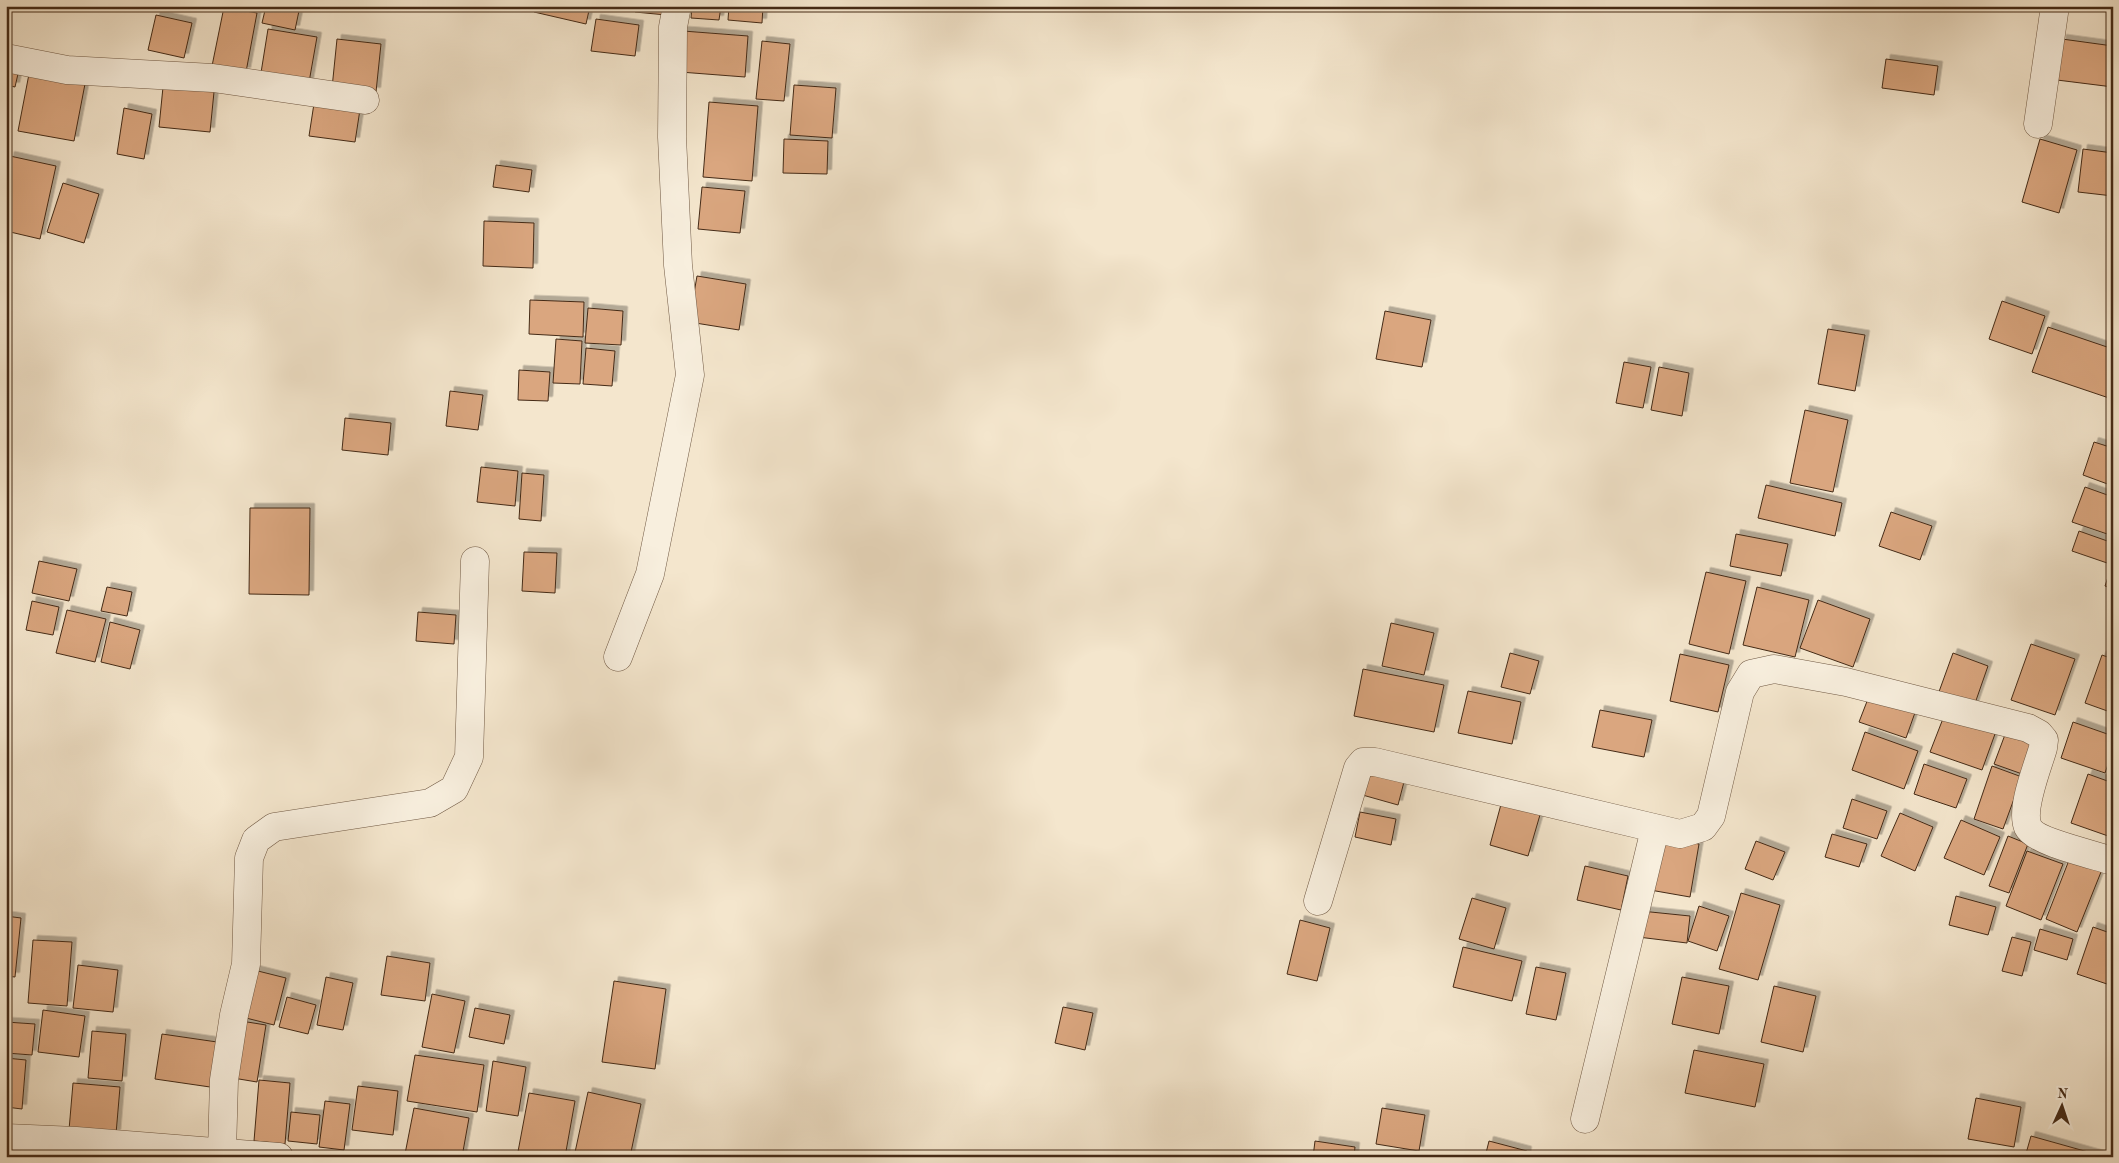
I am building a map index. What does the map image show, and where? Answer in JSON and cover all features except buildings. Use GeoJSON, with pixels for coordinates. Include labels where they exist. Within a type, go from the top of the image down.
{"type":"FeatureCollection","features":[{"type":"Feature","properties":{"kind":"street"},"geometry":{"type":"LineString","coordinates":[[618,657],[650,574],[690,376],[678,266],[672,137],[673,27],[677,6]]}},
{"type":"Feature","properties":{"kind":"street"},"geometry":{"type":"LineString","coordinates":[[2038,124],[2055,6]]}},
{"type":"Feature","properties":{"kind":"street"},"geometry":{"type":"LineString","coordinates":[[6,58],[67,70],[213,78],[365,100]]}},
{"type":"Feature","properties":{"kind":"street"},"geometry":{"type":"LineString","coordinates":[[222,1152],[224,1080],[234,1015],[246,964],[249,858],[256,840],[274,827],[430,803],[454,789],[469,757],[475,561]]}},
{"type":"Feature","properties":{"kind":"street"},"geometry":{"type":"LineString","coordinates":[[1318,901],[1358,768],[1363,762],[1375,762],[1680,834],[1703,827],[1711,816],[1740,692],[1751,674],[1774,669],[1846,682],[2028,728],[2039,734],[2044,740],[2027,802],[2026,818],[2028,828],[2039,837],[2112,857]]}},
{"type":"Feature","properties":{"kind":"street"},"geometry":{"type":"LineString","coordinates":[[1585,1119],[1655,829]]}},
{"type":"Feature","properties":{"kind":"street"},"geometry":{"type":"LineString","coordinates":[[6,1138],[76,1141],[279,1157]]}}]}
